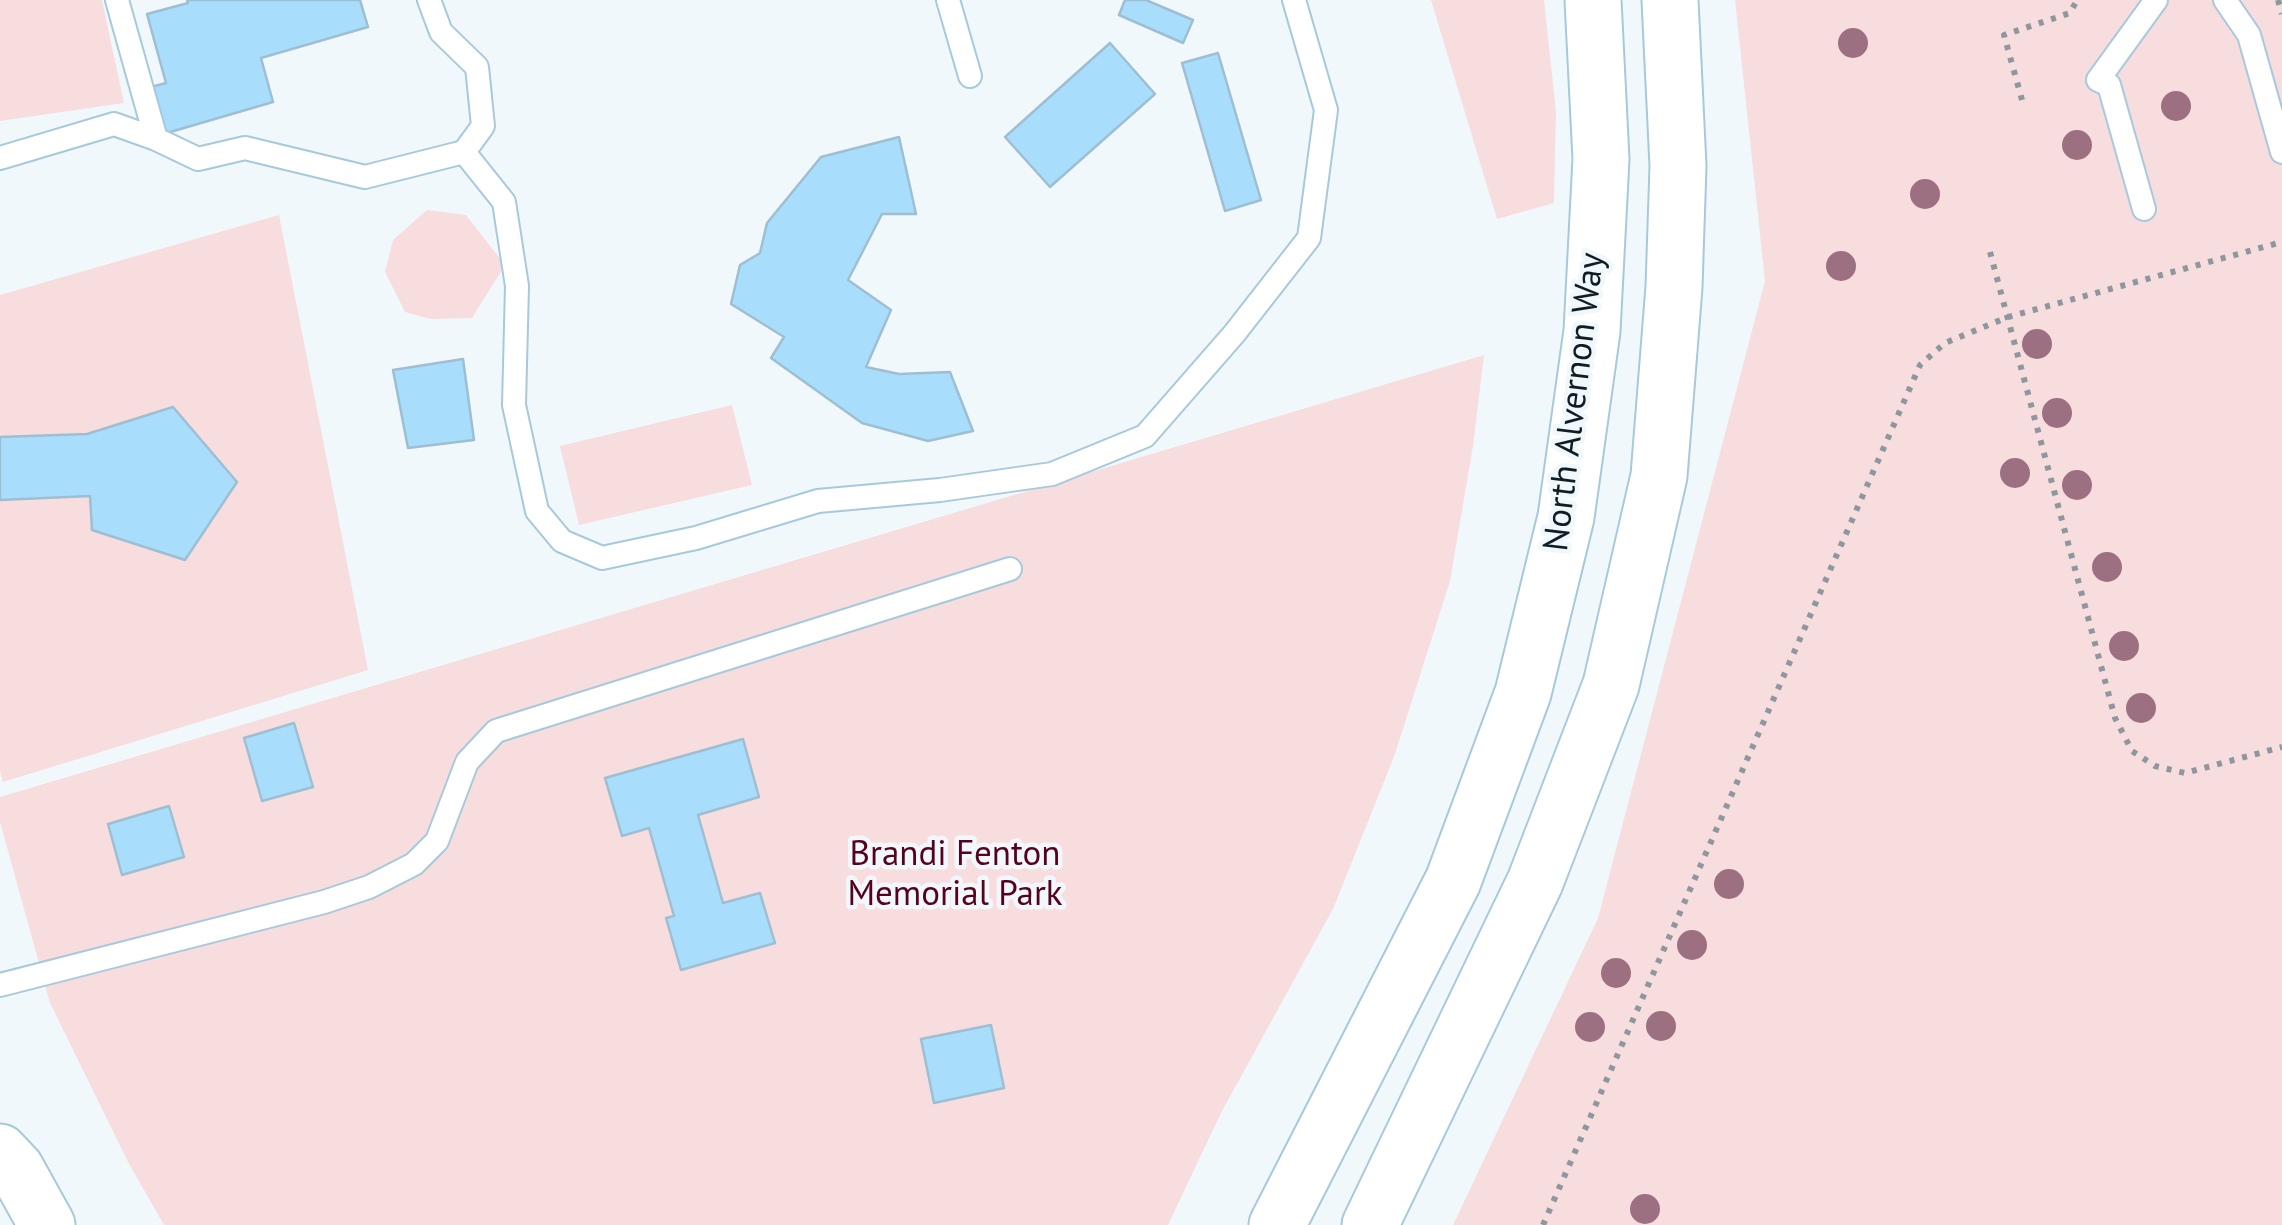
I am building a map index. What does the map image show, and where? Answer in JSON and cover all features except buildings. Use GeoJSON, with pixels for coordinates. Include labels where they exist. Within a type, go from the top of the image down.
{"type":"FeatureCollection","features":[{"type":"Feature","properties":{"kind":"main road","name":"North Alvernon Way"},"geometry":{"type":"LineString","coordinates":[[1277,1225],[1454,881],[1523,694],[1566,517],[1592,331],[1601,159],[1593,0]]}},
{"type":"Feature","properties":{"kind":"main road"},"geometry":{"type":"LineString","coordinates":[[1370,1225],[1535,882],[1611,685],[1659,476],[1674,286],[1678,166],[1670,0]]}},
{"type":"Feature","properties":{"kind":"main road"},"geometry":{"type":"LineString","coordinates":[[0,1152],[16,1168],[46,1225]]}},
{"type":"Feature","properties":{"kind":"lane"},"geometry":{"type":"LineString","coordinates":[[117,0],[156,139]]}},
{"type":"Feature","properties":{"kind":"lane"},"geometry":{"type":"LineString","coordinates":[[0,158],[114,124],[198,159],[245,148],[364,177],[464,152],[483,126],[477,67],[441,32],[429,0]]}},
{"type":"Feature","properties":{"kind":"lane"},"geometry":{"type":"LineString","coordinates":[[948,0],[970,76]]}},
{"type":"Feature","properties":{"kind":"lane"},"geometry":{"type":"LineString","coordinates":[[464,152],[504,202],[517,286],[514,405],[537,511],[562,542],[602,558],[696,538],[818,501],[940,490],[1052,474],[1144,436],[1234,334],[1309,238],[1326,110],[1294,0]]}},
{"type":"Feature","properties":{"kind":"lane"},"geometry":{"type":"LineString","coordinates":[[2144,208],[2109,85],[2098,80],[2156,0]]}},
{"type":"Feature","properties":{"kind":"lane"},"geometry":{"type":"LineString","coordinates":[[2225,0],[2248,35],[2282,152]]}},
{"type":"Feature","properties":{"kind":"lane"},"geometry":{"type":"LineString","coordinates":[[0,985],[369,887],[414,864],[437,841],[468,762],[496,731],[1010,569]]}},
{"type":"Feature","properties":{"kind":"path"},"geometry":{"type":"LineString","coordinates":[[2022,100],[2004,35],[2070,13],[2077,0]]}},
{"type":"Feature","properties":{"kind":"path"},"geometry":{"type":"LineString","coordinates":[[2278,0],[2282,14]]}},
{"type":"Feature","properties":{"kind":"path"},"geometry":{"type":"LineString","coordinates":[[1543,1225],[1920,365],[1946,343],[2008,316],[2282,242]]}},
{"type":"Feature","properties":{"kind":"path"},"geometry":{"type":"LineString","coordinates":[[1990,252],[2115,718],[2132,751],[2154,766],[2185,774],[2282,747]]}},
{"type":"Feature","properties":{"kind":"green space"},"geometry":{"type":"Polygon","coordinates":[[[0,0],[102,0],[124,103],[0,121],[0,0]]]}},
{"type":"Feature","properties":{"kind":"green space"},"geometry":{"type":"Polygon","coordinates":[[[1431,0],[1544,0],[1556,112],[1554,203],[1497,219],[1431,0]]]}},
{"type":"Feature","properties":{"kind":"green space"},"geometry":{"type":"Polygon","coordinates":[[[1735,0],[2282,0],[2282,1225],[1453,1225],[1598,918],[1765,281],[1735,0]]]}},
{"type":"Feature","properties":{"kind":"green space"},"geometry":{"type":"Polygon","coordinates":[[[427,210],[466,215],[505,265],[472,318],[430,319],[405,312],[385,272],[393,240],[427,210]]]}},
{"type":"Feature","properties":{"kind":"green space"},"geometry":{"type":"Polygon","coordinates":[[[279,215],[368,670],[3,782],[0,295],[279,215]]]}},
{"type":"Feature","properties":{"kind":"green space","name":"Brandi Fenton Memorial Park"},"geometry":{"type":"Polygon","coordinates":[[[1484,355],[1450,581],[1395,754],[1333,909],[1221,1113],[1168,1225],[164,1225],[128,1162],[50,1003],[0,822],[0,797],[1484,355]]]}},
{"type":"Feature","properties":{"kind":"green space"},"geometry":{"type":"Polygon","coordinates":[[[732,405],[752,485],[579,525],[560,446],[732,405]]]}}]}
